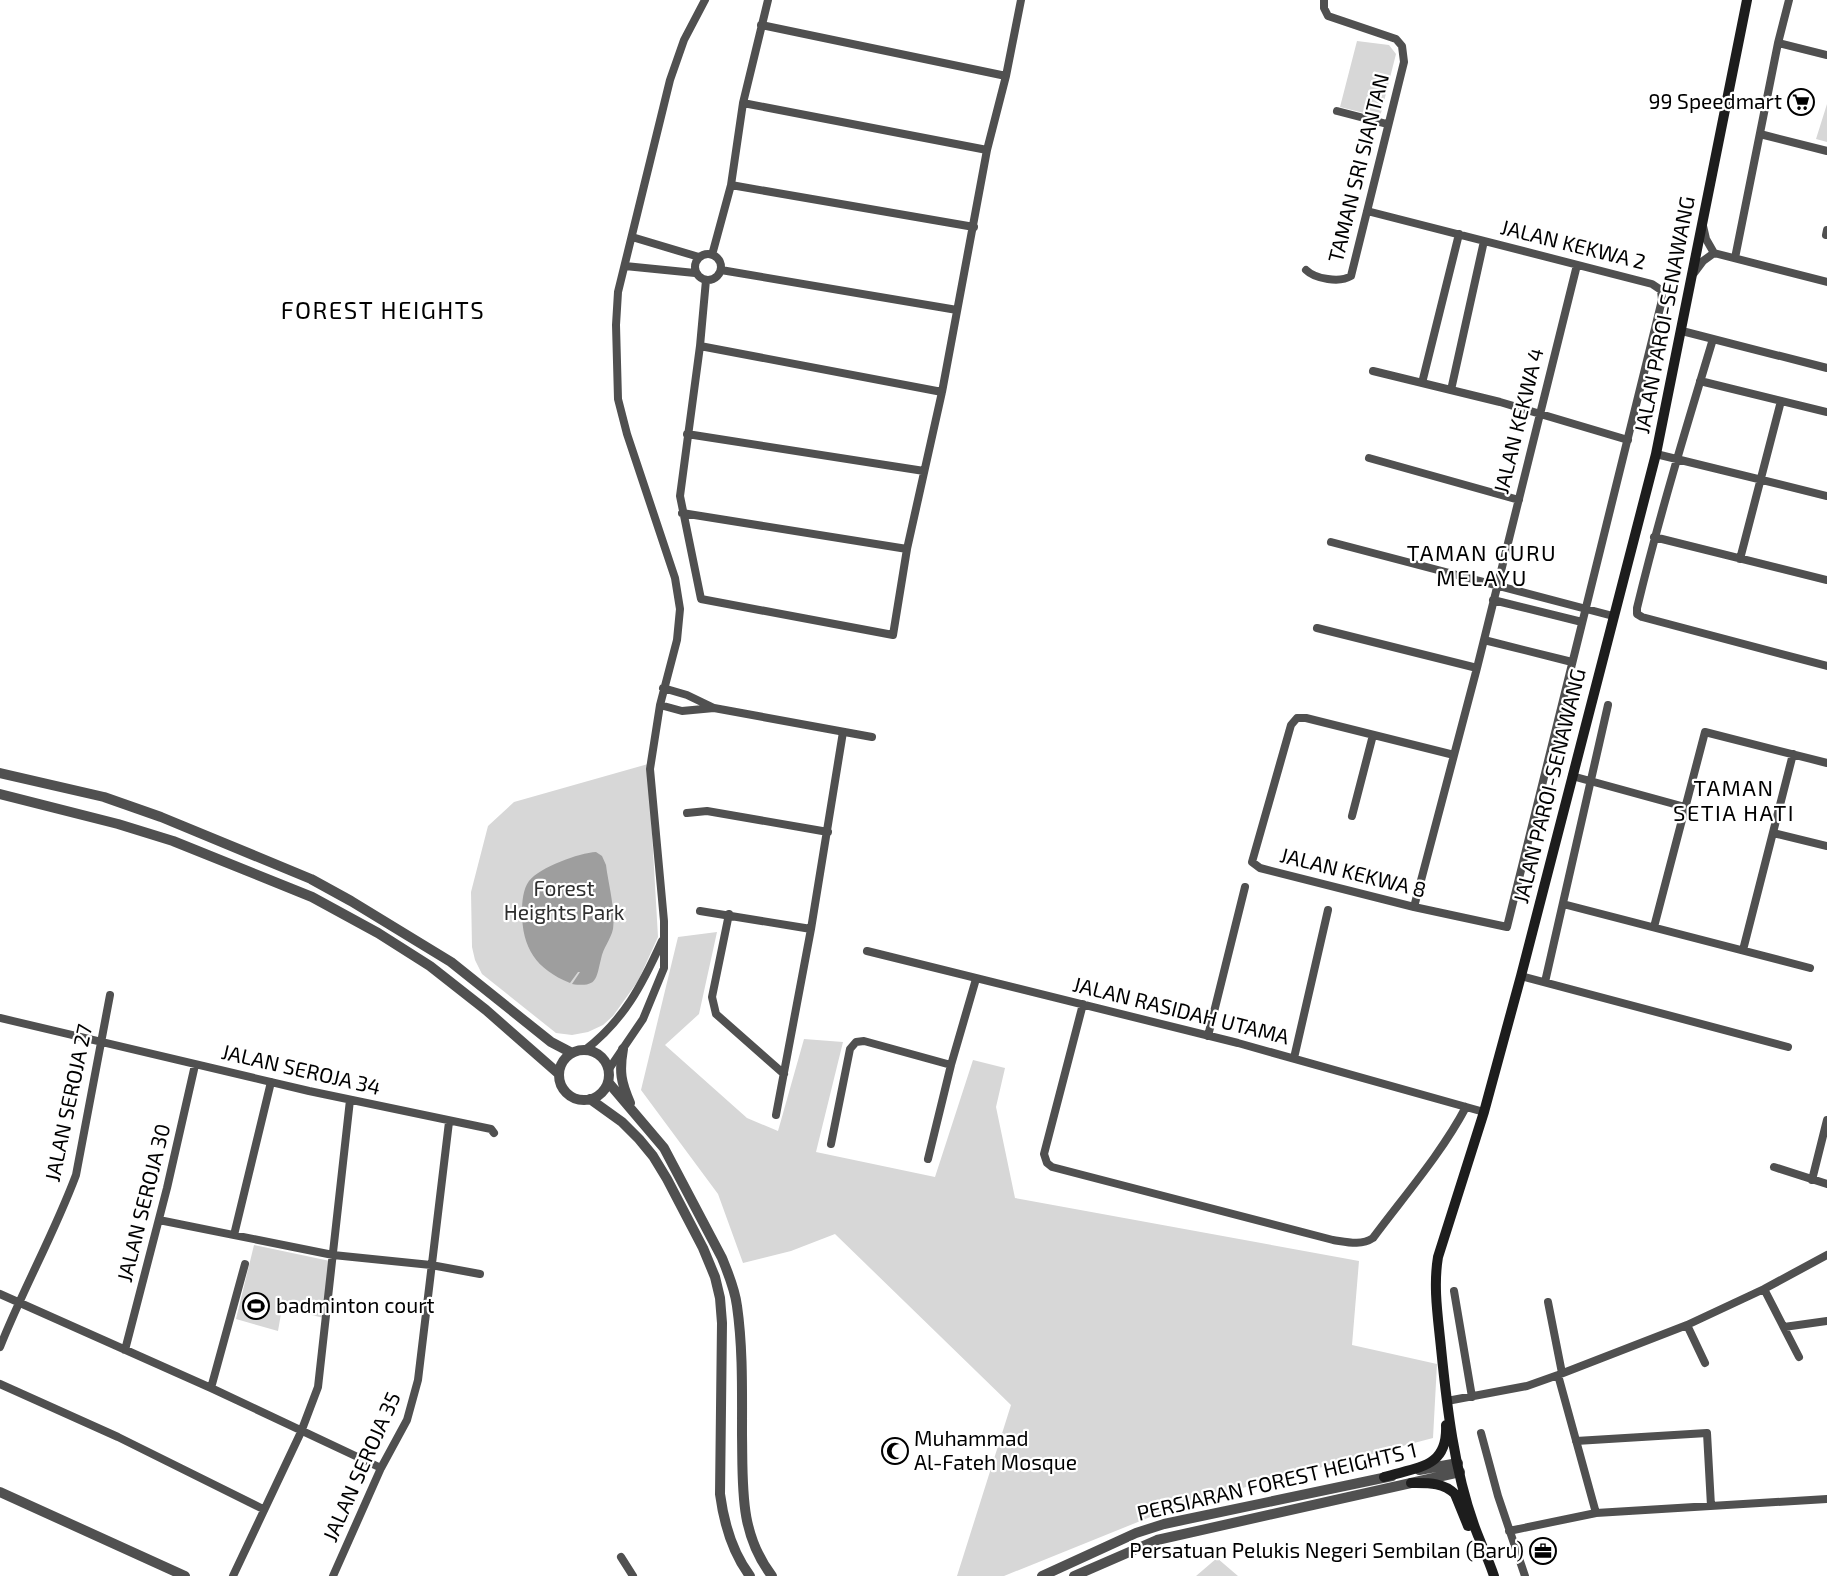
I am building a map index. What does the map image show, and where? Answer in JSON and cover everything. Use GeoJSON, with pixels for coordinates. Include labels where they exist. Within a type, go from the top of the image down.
{"type":"FeatureCollection","features":[{"type":"Feature","properties":{"kind":"main road","name":"JALAN PAROI-SENAWANG"},"geometry":{"type":"LineString","coordinates":[[1494,1576],[1473,1524],[1459,1468],[1445,1388],[1435,1295],[1436,1265],[1484,1112],[1521,976],[1656,454],[1747,0]]}},
{"type":"Feature","properties":{"kind":"main road"},"geometry":{"type":"LineString","coordinates":[[1384,1477],[1432,1462],[1438,1457],[1444,1447],[1446,1432],[1445,1388]]}},
{"type":"Feature","properties":{"kind":"main road"},"geometry":{"type":"LineString","coordinates":[[1411,1483],[1441,1485],[1452,1491],[1474,1541],[1489,1560]]}},
{"type":"Feature","properties":{"kind":"street"},"geometry":{"type":"LineString","coordinates":[[590,1100],[601,1093],[608,1082],[609,1069],[643,1018],[664,968],[664,921],[650,769],[663,688],[676,640],[680,609],[675,578],[625,427],[618,399],[615,325],[618,292],[670,80],[684,40],[705,0]]}},
{"type":"Feature","properties":{"kind":"street"},"geometry":{"type":"LineString","coordinates":[[712,255],[731,184],[743,103],[768,0]]}},
{"type":"Feature","properties":{"kind":"street"},"geometry":{"type":"LineString","coordinates":[[706,280],[700,346],[680,496],[701,599],[893,635],[907,549],[942,392],[987,150],[1006,76],[1021,0]]}},
{"type":"Feature","properties":{"kind":"street","name":"TAMAN SRI SIANTAN"},"geometry":{"type":"LineString","coordinates":[[1306,270],[1310,274],[1345,280],[1351,276],[1404,62],[1402,46],[1396,39],[1328,16],[1324,9],[1324,0]]}},
{"type":"Feature","properties":{"kind":"street"},"geometry":{"type":"LineString","coordinates":[[1735,258],[1778,43],[1789,0]]}},
{"type":"Feature","properties":{"kind":"street"},"geometry":{"type":"LineString","coordinates":[[761,25],[1006,76]]}},
{"type":"Feature","properties":{"kind":"street"},"geometry":{"type":"LineString","coordinates":[[1778,43],[1827,55]]}},
{"type":"Feature","properties":{"kind":"street"},"geometry":{"type":"LineString","coordinates":[[743,103],[987,150]]}},
{"type":"Feature","properties":{"kind":"street"},"geometry":{"type":"LineString","coordinates":[[1337,111],[1387,124]]}},
{"type":"Feature","properties":{"kind":"street"},"geometry":{"type":"LineString","coordinates":[[1760,134],[1827,151]]}},
{"type":"Feature","properties":{"kind":"street"},"geometry":{"type":"LineString","coordinates":[[731,184],[974,226]]}},
{"type":"Feature","properties":{"kind":"street","name":"JALAN KEKWA 2"},"geometry":{"type":"LineString","coordinates":[[1367,211],[1652,284],[1661,290],[1662,300],[1629,440],[1585,608],[1507,927]]}},
{"type":"Feature","properties":{"kind":"street"},"geometry":{"type":"LineString","coordinates":[[1703,226],[1706,239],[1714,253],[1827,282]]}},
{"type":"Feature","properties":{"kind":"street"},"geometry":{"type":"LineString","coordinates":[[1422,383],[1459,234]]}},
{"type":"Feature","properties":{"kind":"street"},"geometry":{"type":"LineString","coordinates":[[625,266],[695,273],[706,280],[717,277],[721,270],[718,259],[712,255],[699,257],[632,237]]}},
{"type":"Feature","properties":{"kind":"street"},"geometry":{"type":"LineString","coordinates":[[1451,390],[1484,241]]}},
{"type":"Feature","properties":{"kind":"street"},"geometry":{"type":"LineString","coordinates":[[1694,273],[1703,261],[1714,253]]}},
{"type":"Feature","properties":{"kind":"street"},"geometry":{"type":"LineString","coordinates":[[695,273],[694,264],[699,257]]}},
{"type":"Feature","properties":{"kind":"street","name":"JALAN KEKWA 4"},"geometry":{"type":"LineString","coordinates":[[1414,908],[1477,668],[1577,265]]}},
{"type":"Feature","properties":{"kind":"street"},"geometry":{"type":"LineString","coordinates":[[721,270],[957,310]]}},
{"type":"Feature","properties":{"kind":"street"},"geometry":{"type":"LineString","coordinates":[[1682,331],[1827,368]]}},
{"type":"Feature","properties":{"kind":"street"},"geometry":{"type":"LineString","coordinates":[[1713,339],[1654,537],[1637,614],[1827,666]]}},
{"type":"Feature","properties":{"kind":"street"},"geometry":{"type":"LineString","coordinates":[[700,346],[942,392]]}},
{"type":"Feature","properties":{"kind":"street"},"geometry":{"type":"LineString","coordinates":[[1373,371],[1451,390],[1629,440]]}},
{"type":"Feature","properties":{"kind":"street"},"geometry":{"type":"LineString","coordinates":[[1700,381],[1827,412]]}},
{"type":"Feature","properties":{"kind":"street"},"geometry":{"type":"LineString","coordinates":[[1740,559],[1781,401]]}},
{"type":"Feature","properties":{"kind":"street"},"geometry":{"type":"LineString","coordinates":[[687,434],[924,471]]}},
{"type":"Feature","properties":{"kind":"street"},"geometry":{"type":"LineString","coordinates":[[1656,454],[1827,496]]}},
{"type":"Feature","properties":{"kind":"street"},"geometry":{"type":"LineString","coordinates":[[1369,458],[1519,500]]}},
{"type":"Feature","properties":{"kind":"street"},"geometry":{"type":"LineString","coordinates":[[682,513],[907,549]]}},
{"type":"Feature","properties":{"kind":"street"},"geometry":{"type":"LineString","coordinates":[[1654,537],[1827,580]]}},
{"type":"Feature","properties":{"kind":"street"},"geometry":{"type":"LineString","coordinates":[[1331,542],[1613,616]]}},
{"type":"Feature","properties":{"kind":"street"},"geometry":{"type":"LineString","coordinates":[[1493,600],[1582,622]]}},
{"type":"Feature","properties":{"kind":"street"},"geometry":{"type":"LineString","coordinates":[[1317,628],[1477,668]]}},
{"type":"Feature","properties":{"kind":"street"},"geometry":{"type":"LineString","coordinates":[[1484,640],[1572,662]]}},
{"type":"Feature","properties":{"kind":"street"},"geometry":{"type":"LineString","coordinates":[[663,688],[687,694],[714,708]]}},
{"type":"Feature","properties":{"kind":"street"},"geometry":{"type":"LineString","coordinates":[[660,705],[682,711],[714,708],[872,737]]}},
{"type":"Feature","properties":{"kind":"street"},"geometry":{"type":"LineString","coordinates":[[1545,982],[1608,705]]}},
{"type":"Feature","properties":{"kind":"street","name":"JALAN KEKWA 8"},"geometry":{"type":"LineString","coordinates":[[1454,755],[1306,718],[1296,718],[1291,725],[1252,862],[1260,868],[1414,908],[1507,927]]}},
{"type":"Feature","properties":{"kind":"street"},"geometry":{"type":"LineString","coordinates":[[776,1115],[828,832],[843,732]]}},
{"type":"Feature","properties":{"kind":"street"},"geometry":{"type":"LineString","coordinates":[[1654,927],[1705,732],[1827,762]]}},
{"type":"Feature","properties":{"kind":"street"},"geometry":{"type":"LineString","coordinates":[[1352,816],[1373,735]]}},
{"type":"Feature","properties":{"kind":"street"},"geometry":{"type":"LineString","coordinates":[[1743,950],[1793,754]]}},
{"type":"Feature","properties":{"kind":"street"},"geometry":{"type":"LineString","coordinates":[[0,773],[104,797],[160,817],[310,879],[380,918],[451,962],[551,1042],[572,1053]]}},
{"type":"Feature","properties":{"kind":"street"},"geometry":{"type":"LineString","coordinates":[[1572,776],[1685,807]]}},
{"type":"Feature","properties":{"kind":"street"},"geometry":{"type":"LineString","coordinates":[[0,794],[108,821],[173,841],[312,897],[378,933],[430,966],[486,1010],[560,1074]]}},
{"type":"Feature","properties":{"kind":"street"},"geometry":{"type":"LineString","coordinates":[[687,813],[707,811],[828,832]]}},
{"type":"Feature","properties":{"kind":"street"},"geometry":{"type":"LineString","coordinates":[[1773,833],[1827,846]]}},
{"type":"Feature","properties":{"kind":"street"},"geometry":{"type":"LineString","coordinates":[[1208,1036],[1245,887]]}},
{"type":"Feature","properties":{"kind":"street"},"geometry":{"type":"LineString","coordinates":[[1563,904],[1810,968]]}},
{"type":"Feature","properties":{"kind":"street"},"geometry":{"type":"LineString","coordinates":[[1293,1058],[1328,910]]}},
{"type":"Feature","properties":{"kind":"street"},"geometry":{"type":"LineString","coordinates":[[700,911],[811,929]]}},
{"type":"Feature","properties":{"kind":"street"},"geometry":{"type":"LineString","coordinates":[[729,915],[712,997],[716,1014],[784,1074]]}},
{"type":"Feature","properties":{"kind":"street"},"geometry":{"type":"LineString","coordinates":[[585,1050],[604,1035],[627,1009],[643,984],[663,938]]}},
{"type":"Feature","properties":{"kind":"street","name":"JALAN RASIDAH UTAMA"},"geometry":{"type":"LineString","coordinates":[[867,951],[1293,1058],[1484,1112]]}},
{"type":"Feature","properties":{"kind":"street"},"geometry":{"type":"LineString","coordinates":[[1521,976],[1788,1047]]}},
{"type":"Feature","properties":{"kind":"street"},"geometry":{"type":"LineString","coordinates":[[928,1160],[951,1065],[976,979]]}},
{"type":"Feature","properties":{"kind":"street","name":"JALAN SEROJA 27"},"geometry":{"type":"LineString","coordinates":[[0,1347],[76,1175],[110,995]]}},
{"type":"Feature","properties":{"kind":"street"},"geometry":{"type":"LineString","coordinates":[[1083,1004],[1044,1154],[1052,1167],[1333,1240],[1367,1242],[1373,1238],[1429,1166],[1466,1107]]}},
{"type":"Feature","properties":{"kind":"street","name":"JALAN SEROJA 34"},"geometry":{"type":"LineString","coordinates":[[0,1018],[195,1065],[449,1122],[491,1129],[494,1132]]}},
{"type":"Feature","properties":{"kind":"street"},"geometry":{"type":"LineString","coordinates":[[831,1144],[850,1048],[856,1042],[864,1041],[951,1065]]}},
{"type":"Feature","properties":{"kind":"street"},"geometry":{"type":"LineString","coordinates":[[624,1049],[620,1065],[621,1081],[638,1118]]}},
{"type":"Feature","properties":{"kind":"street"},"geometry":{"type":"LineString","coordinates":[[609,1069],[603,1058],[591,1051],[572,1053],[563,1062],[560,1074],[562,1086],[571,1096],[590,1100],[622,1122],[653,1156],[693,1229],[715,1277],[722,1323],[720,1494],[723,1516],[731,1543],[741,1564],[750,1576]]}},
{"type":"Feature","properties":{"kind":"street","name":"JALAN SEROJA 30"},"geometry":{"type":"LineString","coordinates":[[125,1350],[159,1220],[195,1065]]}},
{"type":"Feature","properties":{"kind":"street"},"geometry":{"type":"LineString","coordinates":[[234,1235],[271,1082]]}},
{"type":"Feature","properties":{"kind":"street"},"geometry":{"type":"LineString","coordinates":[[608,1082],[664,1148],[722,1257],[729,1276],[737,1304],[742,1366],[743,1503],[748,1530],[760,1560],[772,1576]]}},
{"type":"Feature","properties":{"kind":"street"},"geometry":{"type":"LineString","coordinates":[[233,1576],[301,1432],[318,1387],[350,1100]]}},
{"type":"Feature","properties":{"kind":"street"},"geometry":{"type":"LineString","coordinates":[[1812,1180],[1827,1120]]}},
{"type":"Feature","properties":{"kind":"street","name":"JALAN SEROJA 35"},"geometry":{"type":"LineString","coordinates":[[333,1576],[381,1468],[407,1420],[418,1380],[430,1265],[449,1122]]}},
{"type":"Feature","properties":{"kind":"street"},"geometry":{"type":"LineString","coordinates":[[1774,1167],[1827,1184]]}},
{"type":"Feature","properties":{"kind":"street"},"geometry":{"type":"LineString","coordinates":[[159,1220],[333,1255],[430,1265],[480,1274]]}},
{"type":"Feature","properties":{"kind":"street"},"geometry":{"type":"LineString","coordinates":[[1447,1401],[1527,1386],[1560,1374],[1687,1325],[1764,1289],[1827,1255]]}},
{"type":"Feature","properties":{"kind":"street"},"geometry":{"type":"LineString","coordinates":[[211,1388],[245,1264]]}},
{"type":"Feature","properties":{"kind":"street"},"geometry":{"type":"LineString","coordinates":[[1764,1289],[1799,1357]]}},
{"type":"Feature","properties":{"kind":"street"},"geometry":{"type":"LineString","coordinates":[[1454,1292],[1472,1397]]}},
{"type":"Feature","properties":{"kind":"street"},"geometry":{"type":"LineString","coordinates":[[0,1294],[211,1388],[381,1468]]}},
{"type":"Feature","properties":{"kind":"street"},"geometry":{"type":"LineString","coordinates":[[1548,1302],[1560,1374],[1596,1513]]}},
{"type":"Feature","properties":{"kind":"street"},"geometry":{"type":"LineString","coordinates":[[1784,1328],[1827,1321]]}},
{"type":"Feature","properties":{"kind":"street"},"geometry":{"type":"LineString","coordinates":[[1687,1325],[1705,1363]]}},
{"type":"Feature","properties":{"kind":"street"},"geometry":{"type":"LineString","coordinates":[[0,1384],[118,1437],[263,1509]]}},
{"type":"Feature","properties":{"kind":"street"},"geometry":{"type":"LineString","coordinates":[[1482,1433],[1498,1496],[1525,1576]]}},
{"type":"Feature","properties":{"kind":"street"},"geometry":{"type":"LineString","coordinates":[[1576,1441],[1707,1433],[1711,1506]]}},
{"type":"Feature","properties":{"kind":"street","name":"PERSIARAN FOREST HEIGHTS 1"},"geometry":{"type":"LineString","coordinates":[[1042,1576],[1136,1533],[1164,1524],[1384,1477],[1459,1468]]}},
{"type":"Feature","properties":{"kind":"street","name":"PERSIARAN FOREST HEIGHTS 1"},"geometry":{"type":"LineString","coordinates":[[1074,1576],[1134,1548],[1157,1540],[1411,1483],[1459,1468]]}},
{"type":"Feature","properties":{"kind":"street"},"geometry":{"type":"LineString","coordinates":[[0,1492],[185,1576]]}},
{"type":"Feature","properties":{"kind":"street"},"geometry":{"type":"LineString","coordinates":[[1509,1531],[1596,1513],[1827,1499]]}},
{"type":"Feature","properties":{"kind":"street"},"geometry":{"type":"LineString","coordinates":[[621,1557],[633,1576]]}},
{"type":"Feature","properties":{"kind":"green space"},"geometry":{"type":"Polygon","coordinates":[[[1357,41],[1389,45],[1396,54],[1380,117],[1340,107],[1357,41]]]}},
{"type":"Feature","properties":{"kind":"green space"},"geometry":{"type":"Polygon","coordinates":[[[1827,104],[1827,142],[1816,139],[1827,104]]]}},
{"type":"Feature","properties":{"kind":"green space","name":"Forest Heights Park"},"geometry":{"type":"Polygon","coordinates":[[[648,764],[658,937],[638,981],[613,1016],[603,1025],[588,1032],[572,1035],[556,1033],[482,974],[475,960],[472,947],[471,892],[488,826],[514,802],[648,764]]]}},
{"type":"Feature","properties":{"kind":"green space"},"geometry":{"type":"Polygon","coordinates":[[[717,932],[699,1014],[665,1045],[747,1118],[778,1131],[804,1039],[843,1042],[816,1152],[935,1177],[973,1060],[1005,1068],[996,1107],[1015,1198],[1359,1261],[1352,1345],[1437,1364],[1433,1438],[1185,1503],[1004,1576],[957,1576],[1011,1405],[835,1234],[791,1251],[743,1263],[718,1194],[641,1090],[678,937],[717,932]]]}},
{"type":"Feature","properties":{"kind":"green space"},"geometry":{"type":"Polygon","coordinates":[[[254,1245],[330,1261],[324,1318],[282,1308],[278,1331],[236,1319],[254,1245]]]}},
{"type":"Feature","properties":{"kind":"green space"},"geometry":{"type":"Polygon","coordinates":[[[1217,1558],[1238,1576],[1196,1576],[1217,1558]]]}},
{"type":"Feature","properties":{"kind":"shaded area"},"geometry":{"type":"Polygon","coordinates":[[[596,852],[602,856],[606,865],[613,906],[613,929],[594,980],[587,984],[572,984],[580,972],[570,983],[548,971],[533,956],[528,947],[523,925],[523,896],[529,881],[542,871],[570,858],[596,852]]]}},
{"type":"Feature","properties":{"kind":"place","name":"99 Speedmart"},"geometry":{"type":"Point","coordinates":[1801,102]}},
{"type":"Feature","properties":{"kind":"place","name":"badminton court"},"geometry":{"type":"Point","coordinates":[256,1306]}},
{"type":"Feature","properties":{"kind":"place","name":"Muhammad Al-Fateh Mosque"},"geometry":{"type":"Point","coordinates":[895,1451]}},
{"type":"Feature","properties":{"kind":"place","name":"Persatuan Pelukis Negeri Sembilan (Baru)"},"geometry":{"type":"Point","coordinates":[1543,1551]}},
{"type":"Feature","properties":{"kind":"district","name":"FOREST HEIGHTS"},"geometry":{"type":"Point","coordinates":[383,311]}},
{"type":"Feature","properties":{"kind":"district","name":"TAMAN GURU MELAYU"},"geometry":{"type":"Point","coordinates":[1482,566]}},
{"type":"Feature","properties":{"kind":"district","name":"TAMAN SETIA HATI"},"geometry":{"type":"Point","coordinates":[1734,800]}}]}
